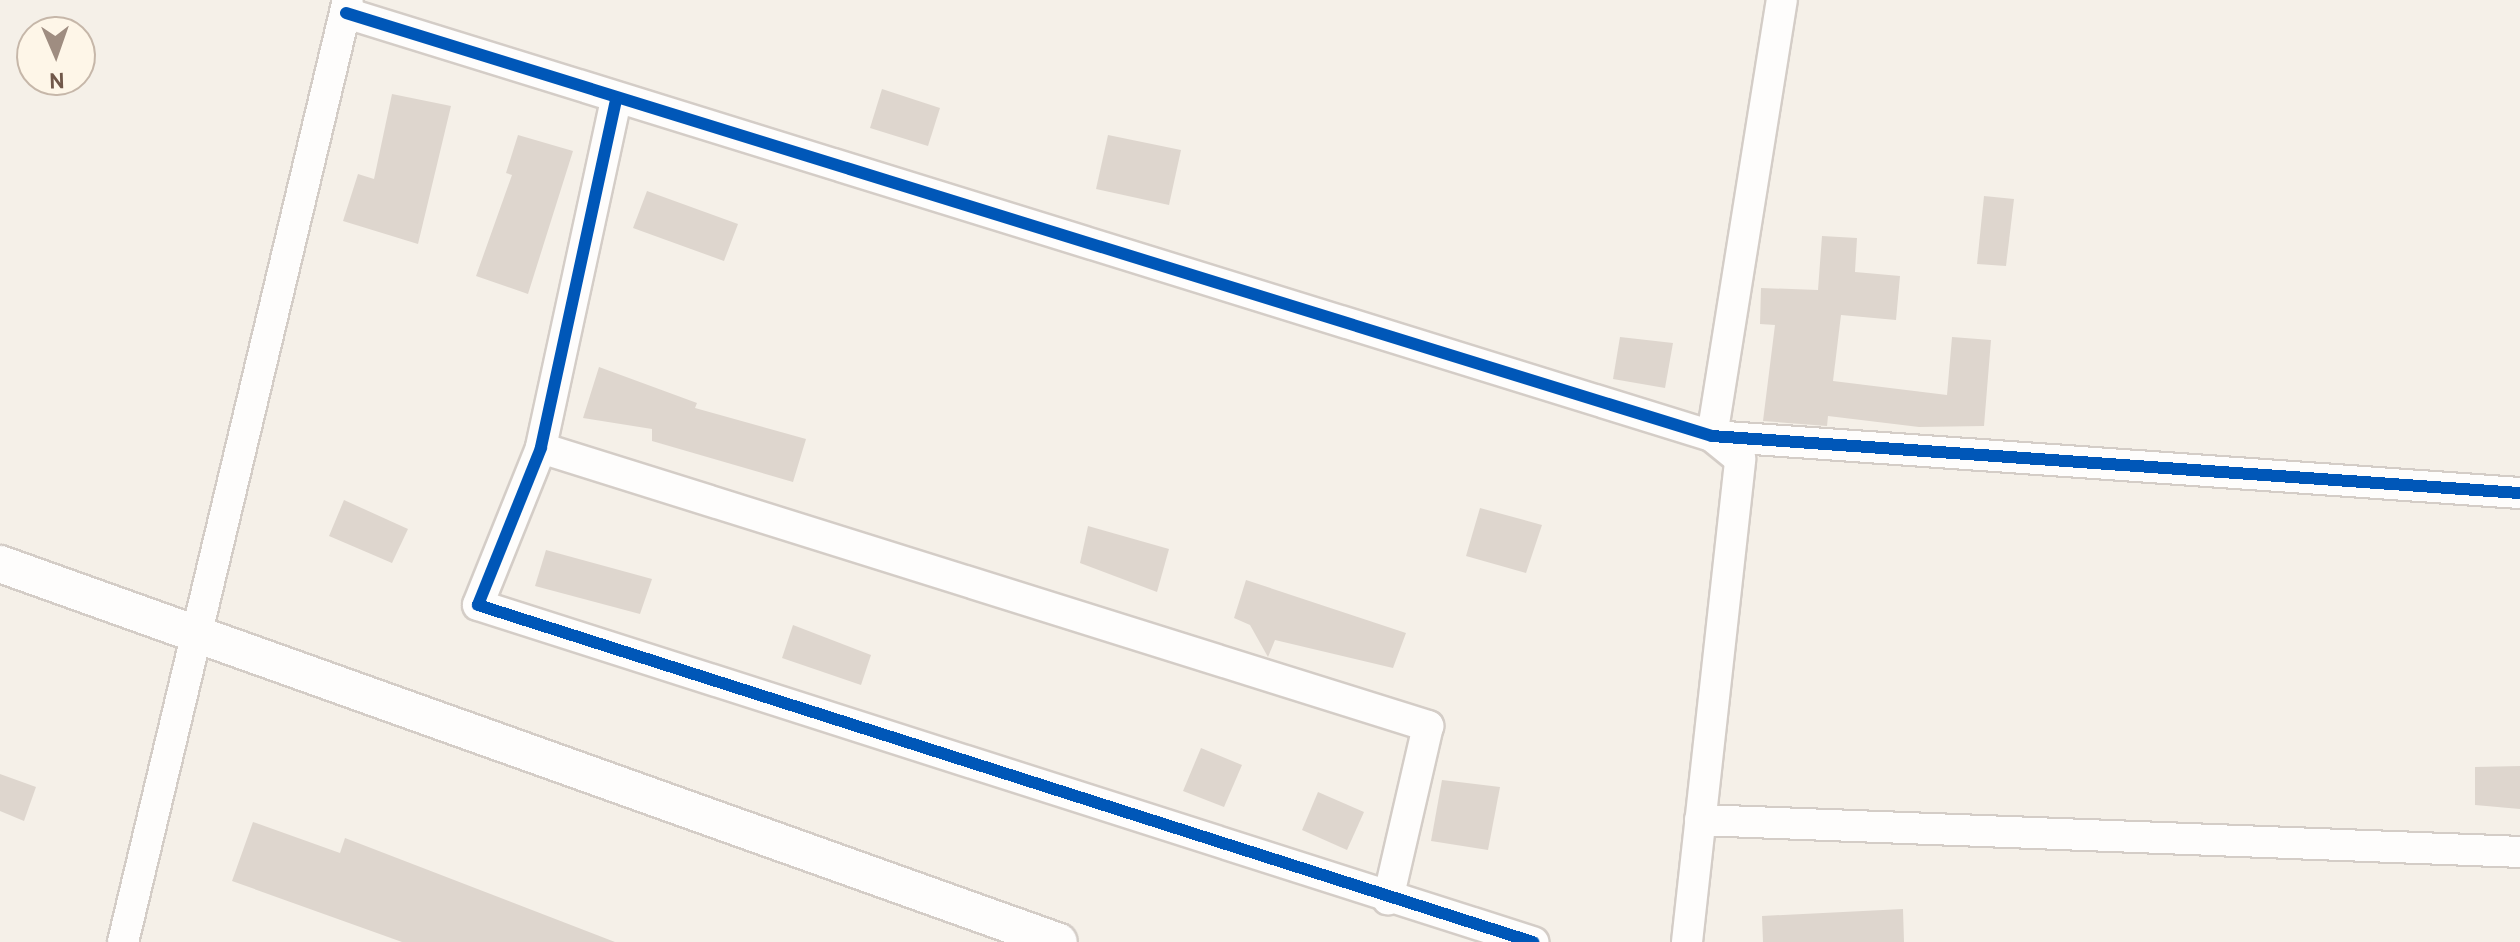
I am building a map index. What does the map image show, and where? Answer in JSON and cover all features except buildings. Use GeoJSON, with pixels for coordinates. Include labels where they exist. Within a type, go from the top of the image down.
{"type":"FeatureCollection","features":[{"type":"Feature","properties":{"kind":"street"},"geometry":{"type":"LineString","coordinates":[[1712,436],[1782,0]]}},
{"type":"Feature","properties":{"kind":"street"},"geometry":{"type":"LineString","coordinates":[[123,942],[194,631],[347,6],[616,100],[1712,436],[2520,493]]}},
{"type":"Feature","properties":{"kind":"street"},"geometry":{"type":"LineString","coordinates":[[616,100],[541,448],[478,605],[1388,899],[1533,942]]}},
{"type":"Feature","properties":{"kind":"street"},"geometry":{"type":"LineString","coordinates":[[1687,942],[1740,459],[1712,436]]}},
{"type":"Feature","properties":{"kind":"street"},"geometry":{"type":"LineString","coordinates":[[541,448],[1428,726],[1388,899]]}},
{"type":"Feature","properties":{"kind":"street"},"geometry":{"type":"LineString","coordinates":[[0,564],[1059,942]]}},
{"type":"Feature","properties":{"kind":"street"},"geometry":{"type":"LineString","coordinates":[[1700,820],[2520,852]]}},
{"type":"Feature","properties":{"kind":"cycle path"},"geometry":{"type":"LineString","coordinates":[[346,13],[1712,436],[2520,493]]}},
{"type":"Feature","properties":{"kind":"cycle path"},"geometry":{"type":"LineString","coordinates":[[616,100],[541,448],[478,605],[1533,942]]}}]}
